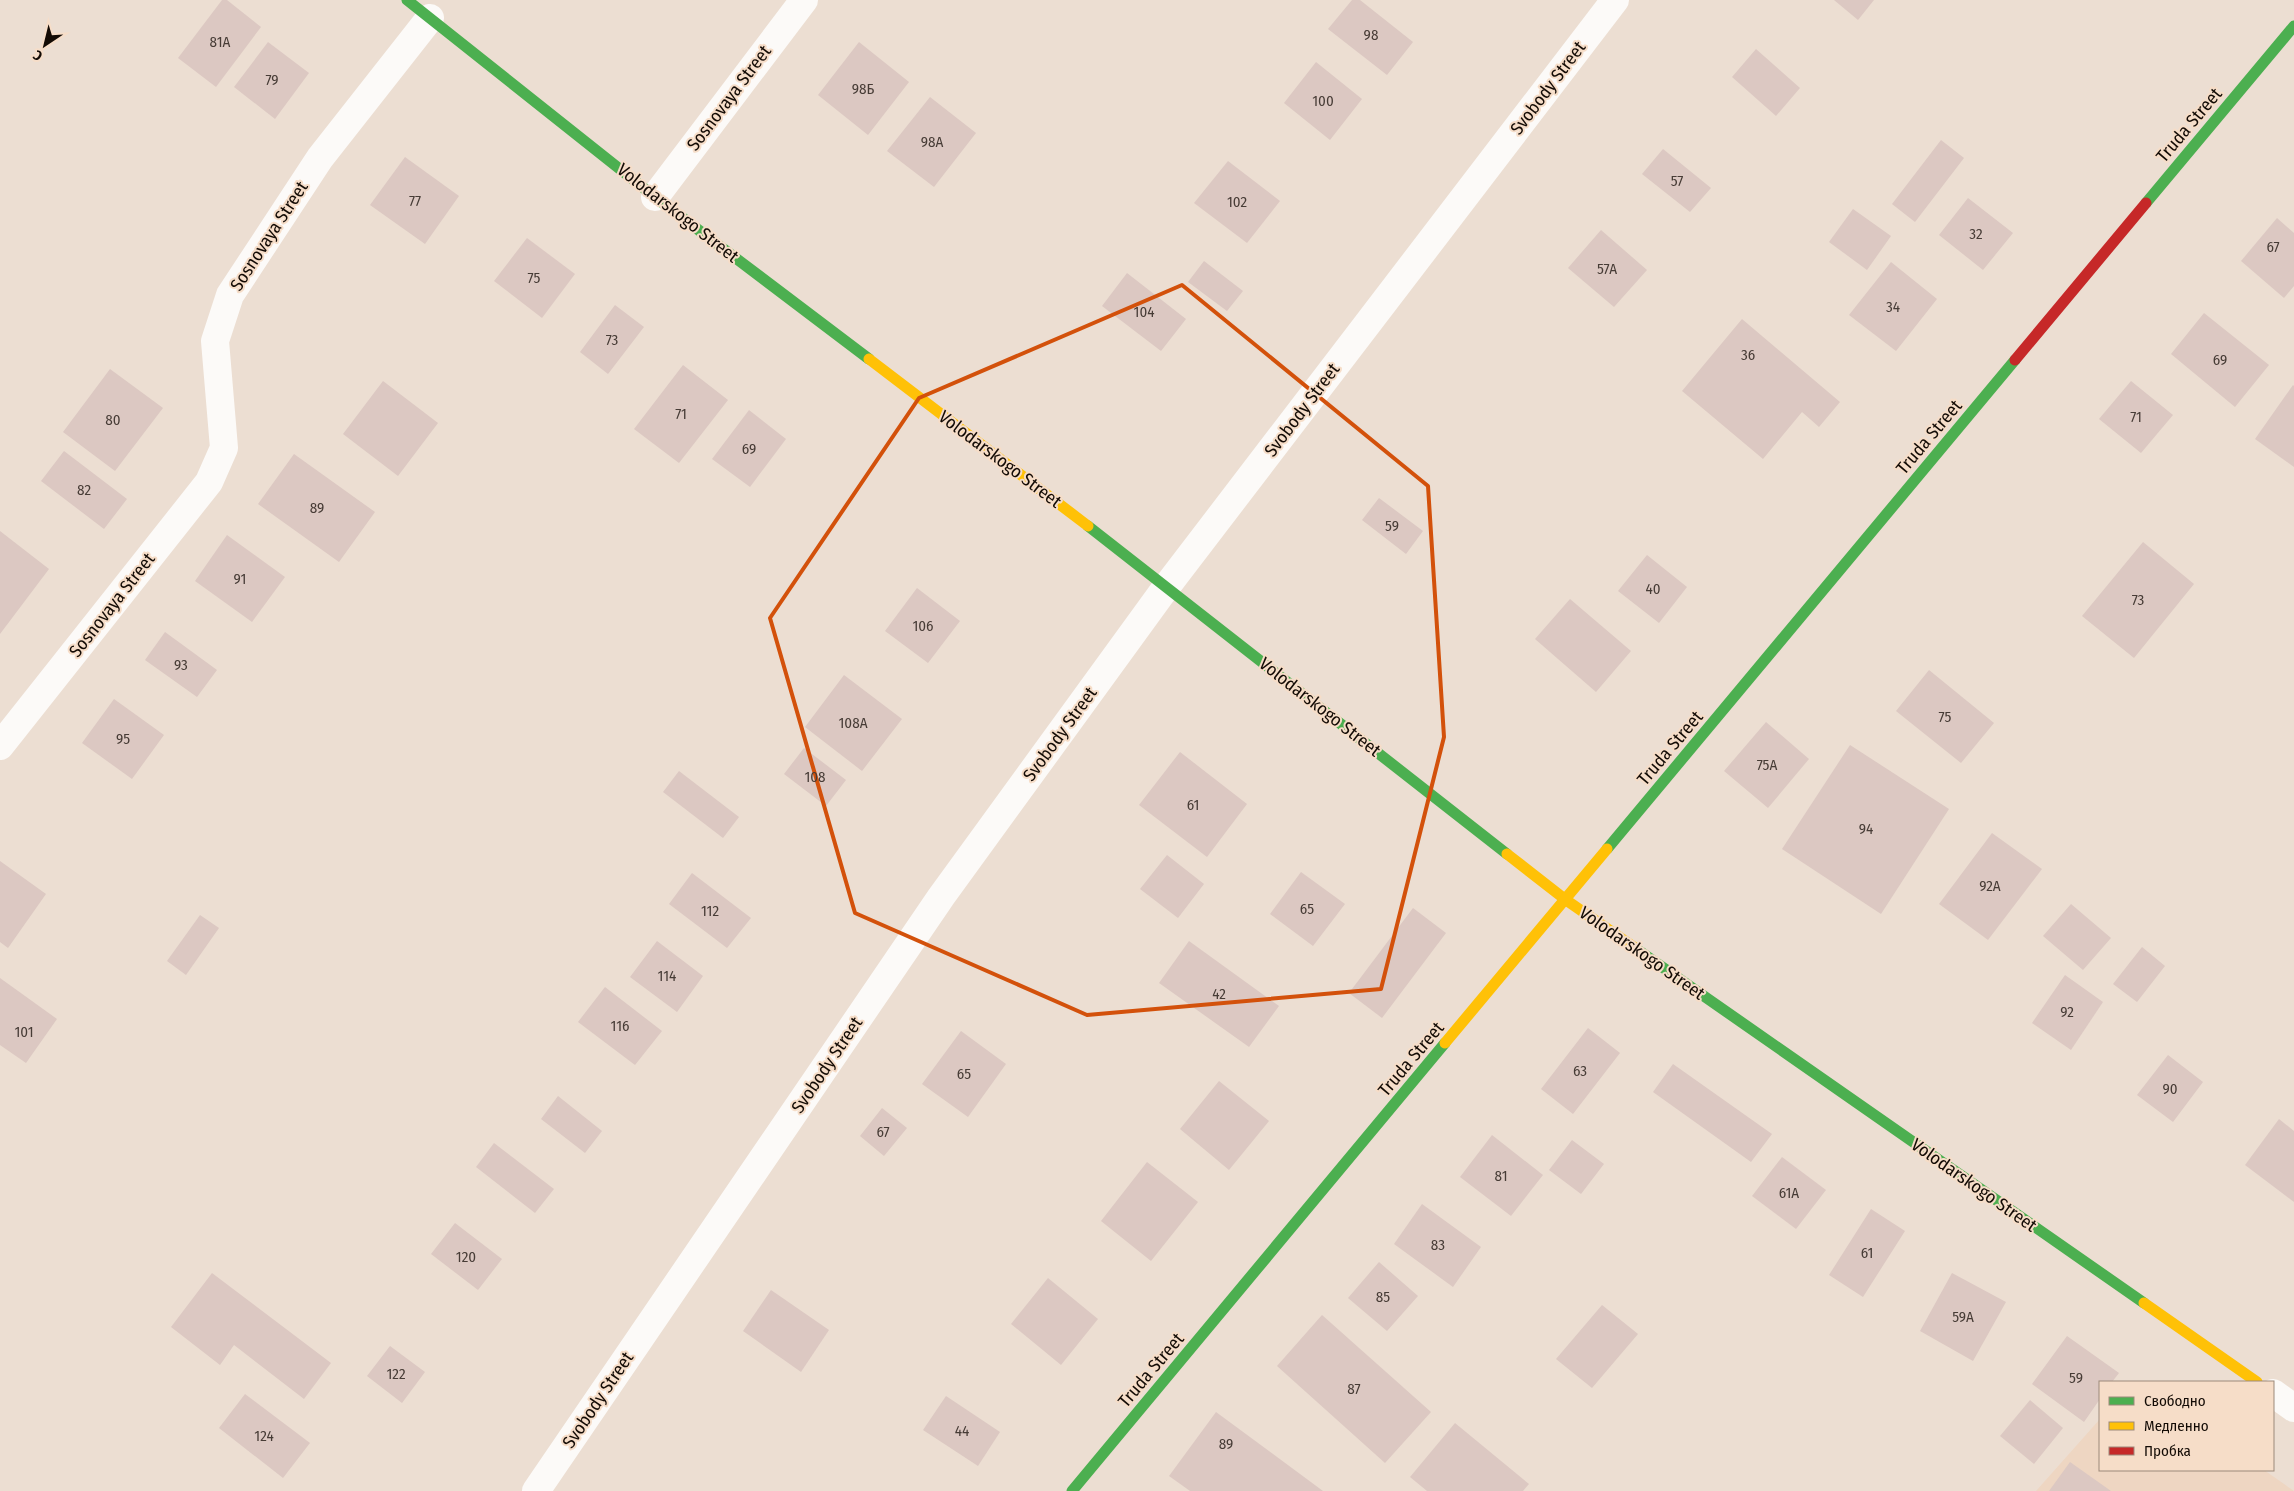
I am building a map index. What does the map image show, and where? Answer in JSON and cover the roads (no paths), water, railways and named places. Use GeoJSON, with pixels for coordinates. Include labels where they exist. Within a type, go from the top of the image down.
{"type":"FeatureCollection","features":[{"type":"Feature","properties":{"kind":"street","name":"Volodarskogo Street"},"geometry":{"type":"LineString","coordinates":[[407,0],[655,196],[1167,586],[1566,900],[2256,1381]]}},
{"type":"Feature","properties":{"kind":"street","name":"Sosnovaya Street"},"geometry":{"type":"LineString","coordinates":[[655,196],[804,0]]}},
{"type":"Feature","properties":{"kind":"street","name":"Svobody Street"},"geometry":{"type":"LineString","coordinates":[[536,1491],[941,897],[1167,586],[1615,0]]}},
{"type":"Feature","properties":{"kind":"street","name":"Sosnovaya Street"},"geometry":{"type":"LineString","coordinates":[[0,746],[209,482],[224,448],[215,341],[230,295],[320,158],[430,18]]}},
{"type":"Feature","properties":{"kind":"street","name":"Truda Street"},"geometry":{"type":"LineString","coordinates":[[1072,1491],[2294,26]]}},
{"type":"Feature","properties":{"kind":"street"},"geometry":{"type":"LineString","coordinates":[[2274,1395],[2294,1408]]}}]}
